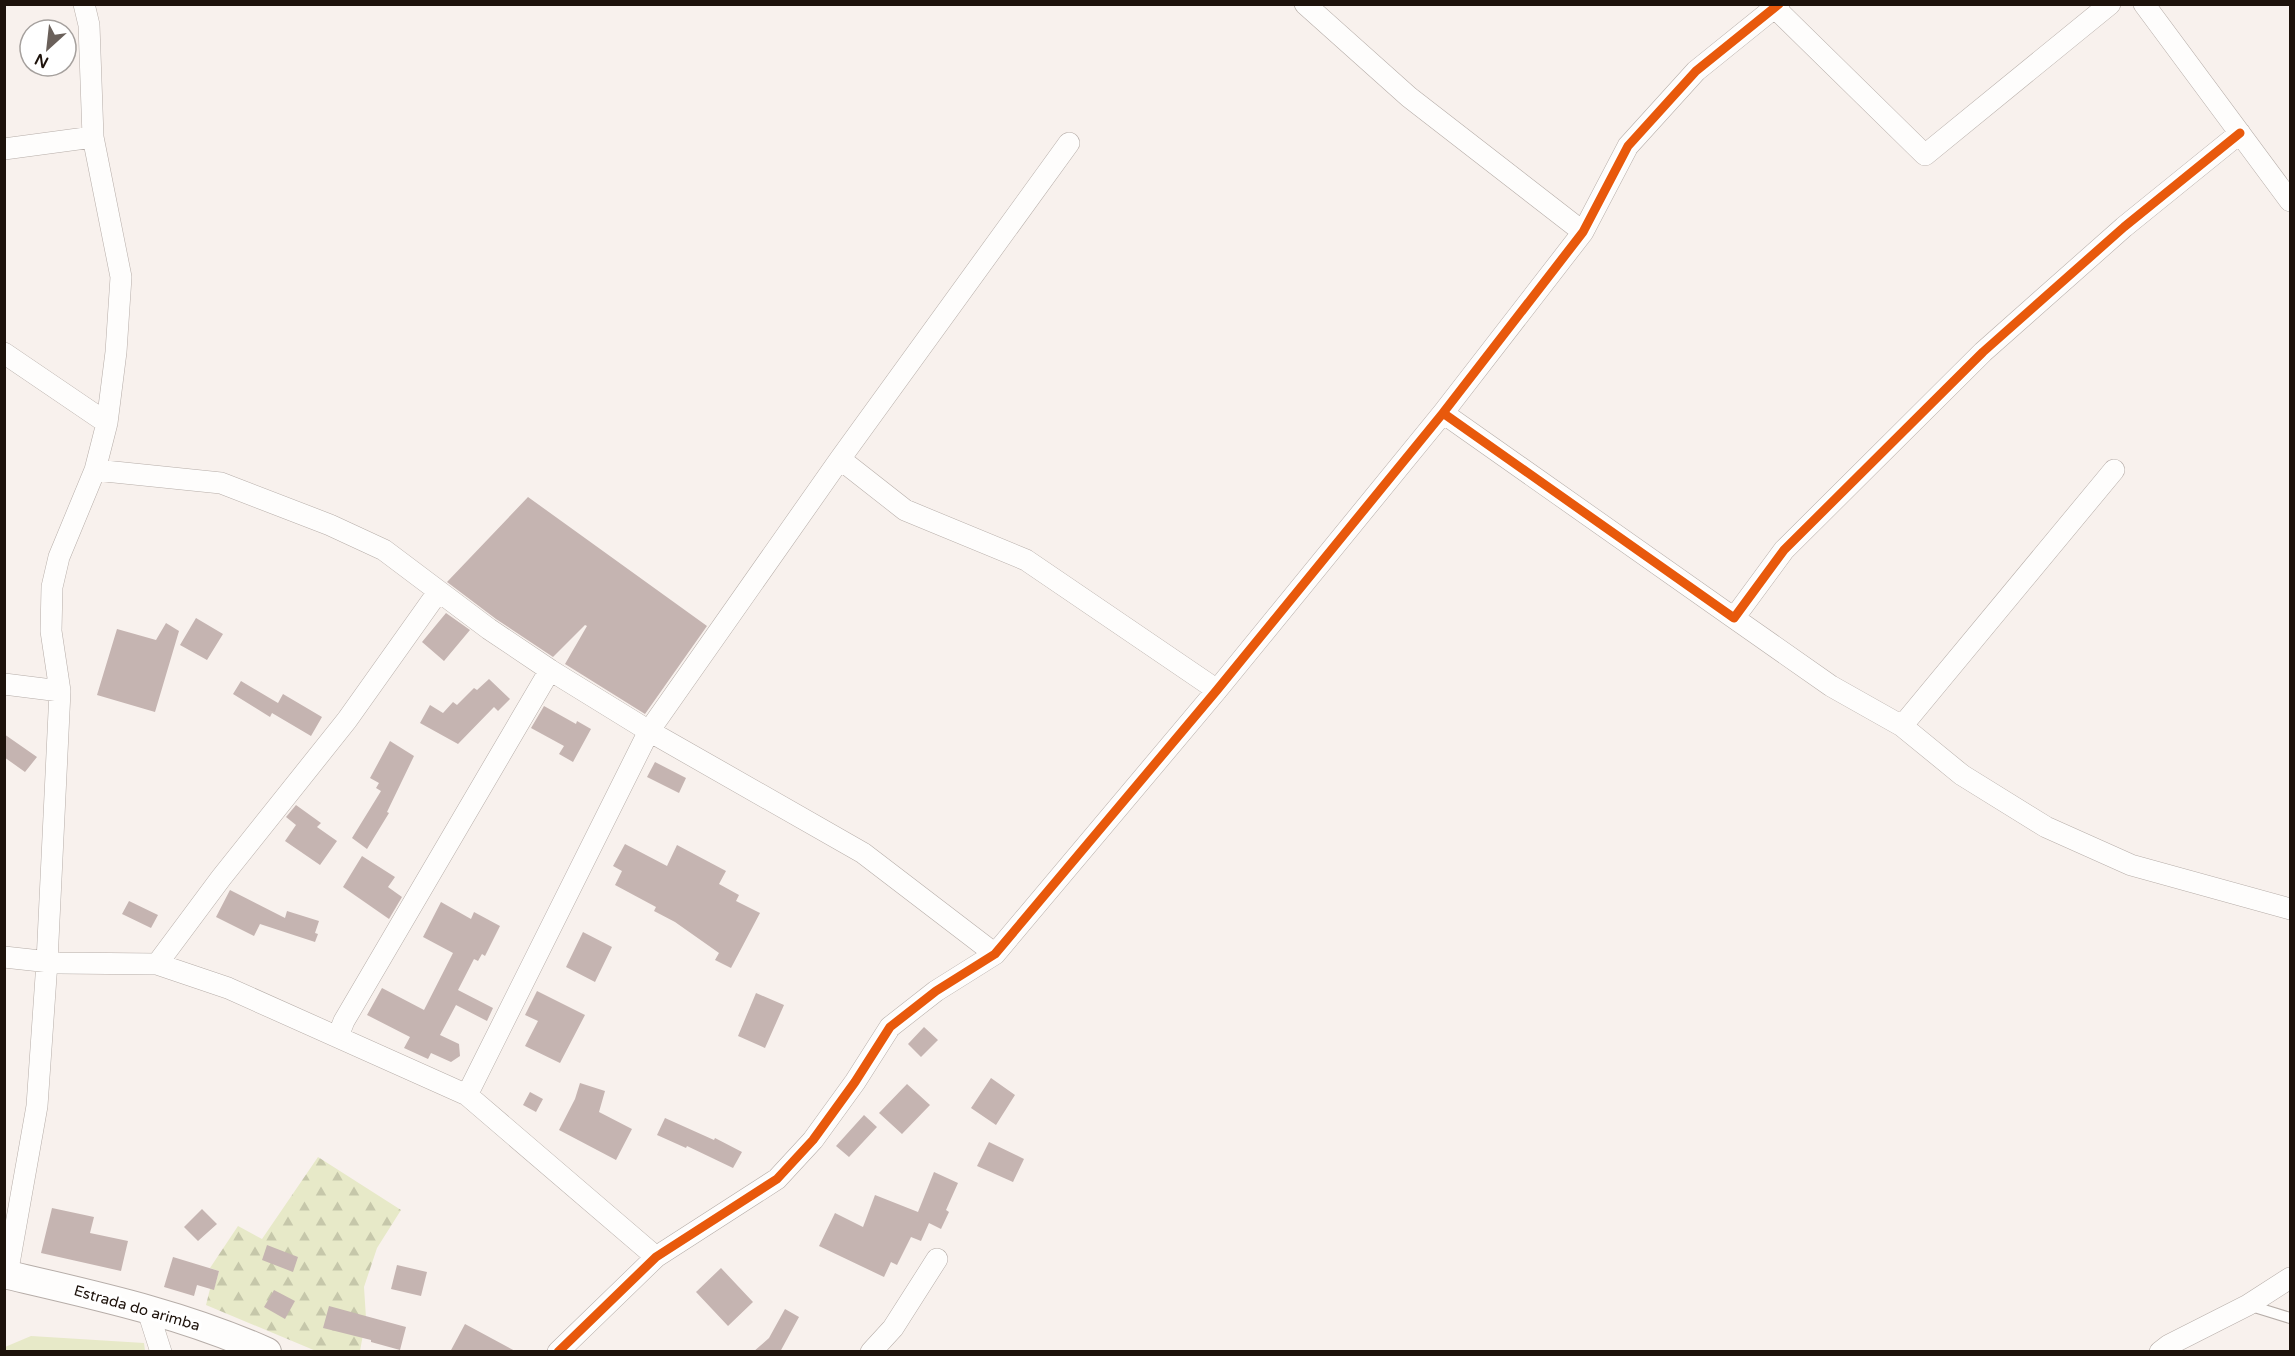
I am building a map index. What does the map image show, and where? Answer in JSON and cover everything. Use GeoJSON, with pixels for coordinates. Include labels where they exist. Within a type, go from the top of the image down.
{"type":"FeatureCollection","features":[{"type":"Feature","properties":{"kind":"main road","name":"Estrada do arimba"},"geometry":{"type":"LineString","coordinates":[[6,1275],[147,1308],[200,1324],[255,1349]]}},
{"type":"Feature","properties":{"kind":"street"},"geometry":{"type":"LineString","coordinates":[[6,1275],[37,1106],[47,962],[60,691],[51,630],[52,587],[59,557],[95,470],[107,423],[116,352],[121,278],[93,137],[89,25],[84,4]]}},
{"type":"Feature","properties":{"kind":"street"},"geometry":{"type":"LineString","coordinates":[[1305,4],[1409,96],[1583,232]]}},
{"type":"Feature","properties":{"kind":"street"},"geometry":{"type":"LineString","coordinates":[[558,1352],[656,1257],[777,1179],[813,1140],[855,1082],[890,1027],[936,991],[995,954],[1217,690],[1443,413],[1583,232],[1629,146],[1696,71],[1775,5],[1925,155],[2110,4]]}},
{"type":"Feature","properties":{"kind":"street"},"geometry":{"type":"LineString","coordinates":[[2144,4],[2290,201]]}},
{"type":"Feature","properties":{"kind":"street"},"geometry":{"type":"LineString","coordinates":[[1734,618],[1784,550],[1983,352],[2124,227],[2240,133]]}},
{"type":"Feature","properties":{"kind":"street"},"geometry":{"type":"LineString","coordinates":[[4,149],[93,137]]}},
{"type":"Feature","properties":{"kind":"street"},"geometry":{"type":"LineString","coordinates":[[467,1095],[649,731],[840,459],[1069,143]]}},
{"type":"Feature","properties":{"kind":"street"},"geometry":{"type":"LineString","coordinates":[[4,353],[107,423]]}},
{"type":"Feature","properties":{"kind":"street"},"geometry":{"type":"LineString","coordinates":[[1443,413],[1831,686],[1902,726],[1962,776],[2046,827],[2131,865],[2290,909]]}},
{"type":"Feature","properties":{"kind":"street"},"geometry":{"type":"LineString","coordinates":[[840,459],[905,510],[1026,560],[1217,690]]}},
{"type":"Feature","properties":{"kind":"street"},"geometry":{"type":"LineString","coordinates":[[95,470],[221,483],[330,525],[384,550],[438,592],[550,670],[649,731],[863,853],[995,954]]}},
{"type":"Feature","properties":{"kind":"street"},"geometry":{"type":"LineString","coordinates":[[1902,726],[2114,470]]}},
{"type":"Feature","properties":{"kind":"street"},"geometry":{"type":"LineString","coordinates":[[157,964],[221,878],[347,720],[438,592]]}},
{"type":"Feature","properties":{"kind":"street"},"geometry":{"type":"LineString","coordinates":[[338,1036],[344,1021],[550,670]]}},
{"type":"Feature","properties":{"kind":"street"},"geometry":{"type":"LineString","coordinates":[[4,684],[60,691]]}},
{"type":"Feature","properties":{"kind":"street"},"geometry":{"type":"LineString","coordinates":[[4,957],[47,962],[157,964],[228,988],[467,1095],[656,1257]]}},
{"type":"Feature","properties":{"kind":"street"},"geometry":{"type":"LineString","coordinates":[[871,1352],[893,1328],[937,1259]]}},
{"type":"Feature","properties":{"kind":"street"},"geometry":{"type":"LineString","coordinates":[[2160,1352],[2169,1345],[2248,1305],[2290,1278]]}},
{"type":"Feature","properties":{"kind":"street"},"geometry":{"type":"LineString","coordinates":[[147,1308],[161,1352]]}},
{"type":"Feature","properties":{"kind":"lane"},"geometry":{"type":"LineString","coordinates":[[2248,1305],[2290,1318]]}},
{"type":"Feature","properties":{"kind":"green space"},"geometry":{"type":"Polygon","coordinates":[[[318,1157],[401,1210],[377,1248],[364,1287],[366,1318],[360,1351],[316,1351],[206,1305],[210,1289],[214,1289],[219,1271],[210,1268],[238,1226],[262,1239],[318,1157]]]}},
{"type":"Feature","properties":{"kind":"green space"},"geometry":{"type":"Polygon","coordinates":[[[31,1336],[144,1343],[145,1351],[5,1351],[5,1347],[31,1336]]]}},
{"type":"Feature","properties":{"kind":"building"},"geometry":{"type":"Polygon","coordinates":[[[528,497],[707,626],[645,714],[565,664],[587,626],[585,625],[553,657],[496,619],[447,582],[528,497]]]}},
{"type":"Feature","properties":{"kind":"building"},"geometry":{"type":"Polygon","coordinates":[[[446,613],[470,630],[444,661],[422,642],[446,613]]]}},
{"type":"Feature","properties":{"kind":"building"},"geometry":{"type":"Polygon","coordinates":[[[196,618],[223,634],[207,660],[180,645],[196,618]]]}},
{"type":"Feature","properties":{"kind":"building"},"geometry":{"type":"Polygon","coordinates":[[[166,623],[179,631],[155,712],[97,695],[117,629],[156,640],[166,623]]]}},
{"type":"Feature","properties":{"kind":"building"},"geometry":{"type":"Polygon","coordinates":[[[489,679],[510,699],[498,711],[494,707],[458,744],[420,723],[430,705],[443,713],[453,702],[457,705],[474,688],[477,690],[489,679]]]}},
{"type":"Feature","properties":{"kind":"building"},"geometry":{"type":"Polygon","coordinates":[[[241,681],[278,703],[283,694],[322,717],[311,736],[272,713],[270,717],[233,694],[241,681]]]}},
{"type":"Feature","properties":{"kind":"building"},"geometry":{"type":"Polygon","coordinates":[[[544,706],[576,724],[577,721],[591,729],[573,762],[559,754],[564,746],[531,728],[544,706]]]}},
{"type":"Feature","properties":{"kind":"building"},"geometry":{"type":"Polygon","coordinates":[[[4,734],[37,757],[25,772],[4,757],[4,734]]]}},
{"type":"Feature","properties":{"kind":"building"},"geometry":{"type":"Polygon","coordinates":[[[390,741],[414,756],[387,812],[389,813],[367,849],[352,838],[381,791],[376,788],[379,783],[370,778],[390,741]]]}},
{"type":"Feature","properties":{"kind":"building"},"geometry":{"type":"Polygon","coordinates":[[[655,762],[686,778],[679,793],[647,777],[655,762]]]}},
{"type":"Feature","properties":{"kind":"building"},"geometry":{"type":"Polygon","coordinates":[[[296,805],[321,823],[317,827],[337,841],[320,865],[285,841],[296,825],[286,817],[296,805]]]}},
{"type":"Feature","properties":{"kind":"building"},"geometry":{"type":"Polygon","coordinates":[[[625,844],[667,866],[677,845],[726,871],[719,884],[739,895],[736,901],[760,913],[731,968],[715,960],[719,953],[675,922],[654,911],[656,907],[615,885],[622,871],[613,866],[625,844]]]}},
{"type":"Feature","properties":{"kind":"building"},"geometry":{"type":"Polygon","coordinates":[[[362,856],[395,877],[388,887],[402,897],[389,919],[343,887],[362,856]]]}},
{"type":"Feature","properties":{"kind":"building"},"geometry":{"type":"Polygon","coordinates":[[[230,890],[285,918],[287,911],[319,921],[315,942],[260,924],[254,936],[216,917],[230,890]]]}},
{"type":"Feature","properties":{"kind":"building"},"geometry":{"type":"Polygon","coordinates":[[[129,901],[158,915],[151,928],[122,914],[129,901]]]}},
{"type":"Feature","properties":{"kind":"building"},"geometry":{"type":"Polygon","coordinates":[[[441,902],[471,919],[474,912],[500,926],[485,956],[482,954],[478,961],[474,959],[458,990],[493,1008],[487,1021],[456,1005],[440,1035],[459,1044],[460,1056],[451,1062],[431,1053],[428,1059],[404,1048],[410,1037],[367,1015],[382,988],[424,1010],[453,953],[423,937],[441,902]]]}},
{"type":"Feature","properties":{"kind":"building"},"geometry":{"type":"Polygon","coordinates":[[[583,932],[612,947],[595,982],[566,967],[583,932]]]}},
{"type":"Feature","properties":{"kind":"building"},"geometry":{"type":"Polygon","coordinates":[[[537,991],[585,1015],[560,1063],[525,1046],[538,1021],[525,1015],[537,991]]]}},
{"type":"Feature","properties":{"kind":"building"},"geometry":{"type":"Polygon","coordinates":[[[756,993],[784,1005],[765,1048],[738,1036],[756,993]]]}},
{"type":"Feature","properties":{"kind":"building"},"geometry":{"type":"Polygon","coordinates":[[[924,1027],[938,1040],[921,1057],[908,1044],[924,1027]]]}},
{"type":"Feature","properties":{"kind":"building"},"geometry":{"type":"Polygon","coordinates":[[[991,1078],[1015,1095],[996,1125],[971,1108],[991,1078]]]}},
{"type":"Feature","properties":{"kind":"building"},"geometry":{"type":"Polygon","coordinates":[[[580,1083],[605,1091],[599,1112],[632,1129],[616,1160],[559,1130],[575,1099],[580,1083]]]}},
{"type":"Feature","properties":{"kind":"building"},"geometry":{"type":"Polygon","coordinates":[[[907,1084],[930,1105],[902,1134],[879,1113],[907,1084]]]}},
{"type":"Feature","properties":{"kind":"building"},"geometry":{"type":"Polygon","coordinates":[[[530,1092],[543,1099],[536,1112],[523,1105],[530,1092]]]}},
{"type":"Feature","properties":{"kind":"building"},"geometry":{"type":"Polygon","coordinates":[[[864,1115],[877,1127],[849,1157],[836,1146],[864,1115]]]}},
{"type":"Feature","properties":{"kind":"building"},"geometry":{"type":"Polygon","coordinates":[[[665,1118],[714,1140],[715,1138],[742,1152],[733,1168],[687,1146],[686,1148],[657,1135],[665,1118]]]}},
{"type":"Feature","properties":{"kind":"building"},"geometry":{"type":"Polygon","coordinates":[[[989,1142],[1024,1159],[1013,1182],[977,1166],[989,1142]]]}},
{"type":"Feature","properties":{"kind":"building"},"geometry":{"type":"Polygon","coordinates":[[[934,1172],[958,1183],[946,1210],[949,1212],[941,1229],[929,1223],[921,1241],[911,1237],[897,1265],[891,1262],[884,1277],[819,1246],[835,1213],[863,1227],[875,1195],[918,1212],[934,1172]]]}},
{"type":"Feature","properties":{"kind":"building"},"geometry":{"type":"Polygon","coordinates":[[[52,1208],[94,1217],[90,1233],[128,1241],[121,1271],[41,1253],[52,1208]]]}},
{"type":"Feature","properties":{"kind":"building"},"geometry":{"type":"Polygon","coordinates":[[[202,1209],[217,1224],[198,1241],[184,1227],[202,1209]]]}},
{"type":"Feature","properties":{"kind":"building"},"geometry":{"type":"Polygon","coordinates":[[[267,1245],[298,1257],[293,1272],[262,1260],[267,1245]]]}},
{"type":"Feature","properties":{"kind":"building"},"geometry":{"type":"Polygon","coordinates":[[[173,1257],[219,1271],[214,1290],[197,1285],[194,1296],[164,1287],[173,1257]]]}},
{"type":"Feature","properties":{"kind":"building"},"geometry":{"type":"Polygon","coordinates":[[[397,1265],[427,1272],[421,1296],[391,1289],[397,1265]]]}},
{"type":"Feature","properties":{"kind":"building"},"geometry":{"type":"Polygon","coordinates":[[[721,1268],[753,1302],[728,1326],[696,1292],[721,1268]]]}},
{"type":"Feature","properties":{"kind":"building"},"geometry":{"type":"Polygon","coordinates":[[[274,1290],[295,1301],[285,1319],[264,1307],[274,1290]]]}},
{"type":"Feature","properties":{"kind":"building"},"geometry":{"type":"Polygon","coordinates":[[[329,1306],[406,1327],[400,1350],[323,1328],[329,1306]]]}},
{"type":"Feature","properties":{"kind":"building"},"geometry":{"type":"Polygon","coordinates":[[[785,1309],[799,1317],[780,1352],[753,1352],[769,1338],[785,1309]]]}},
{"type":"Feature","properties":{"kind":"building"},"geometry":{"type":"Polygon","coordinates":[[[465,1324],[517,1352],[450,1352],[465,1324]]]}},
{"type":"Feature","properties":{"kind":"cycle path"},"geometry":{"type":"LineString","coordinates":[[1779,4],[1696,71],[1628,146],[1583,232],[1443,413],[1734,618],[1784,550],[1983,352],[2124,227],[2240,133]]}},
{"type":"Feature","properties":{"kind":"cycle path"},"geometry":{"type":"LineString","coordinates":[[558,1352],[656,1257],[777,1179],[813,1140],[855,1082],[890,1027],[936,991],[995,954],[1217,690],[1443,413]]}}]}
